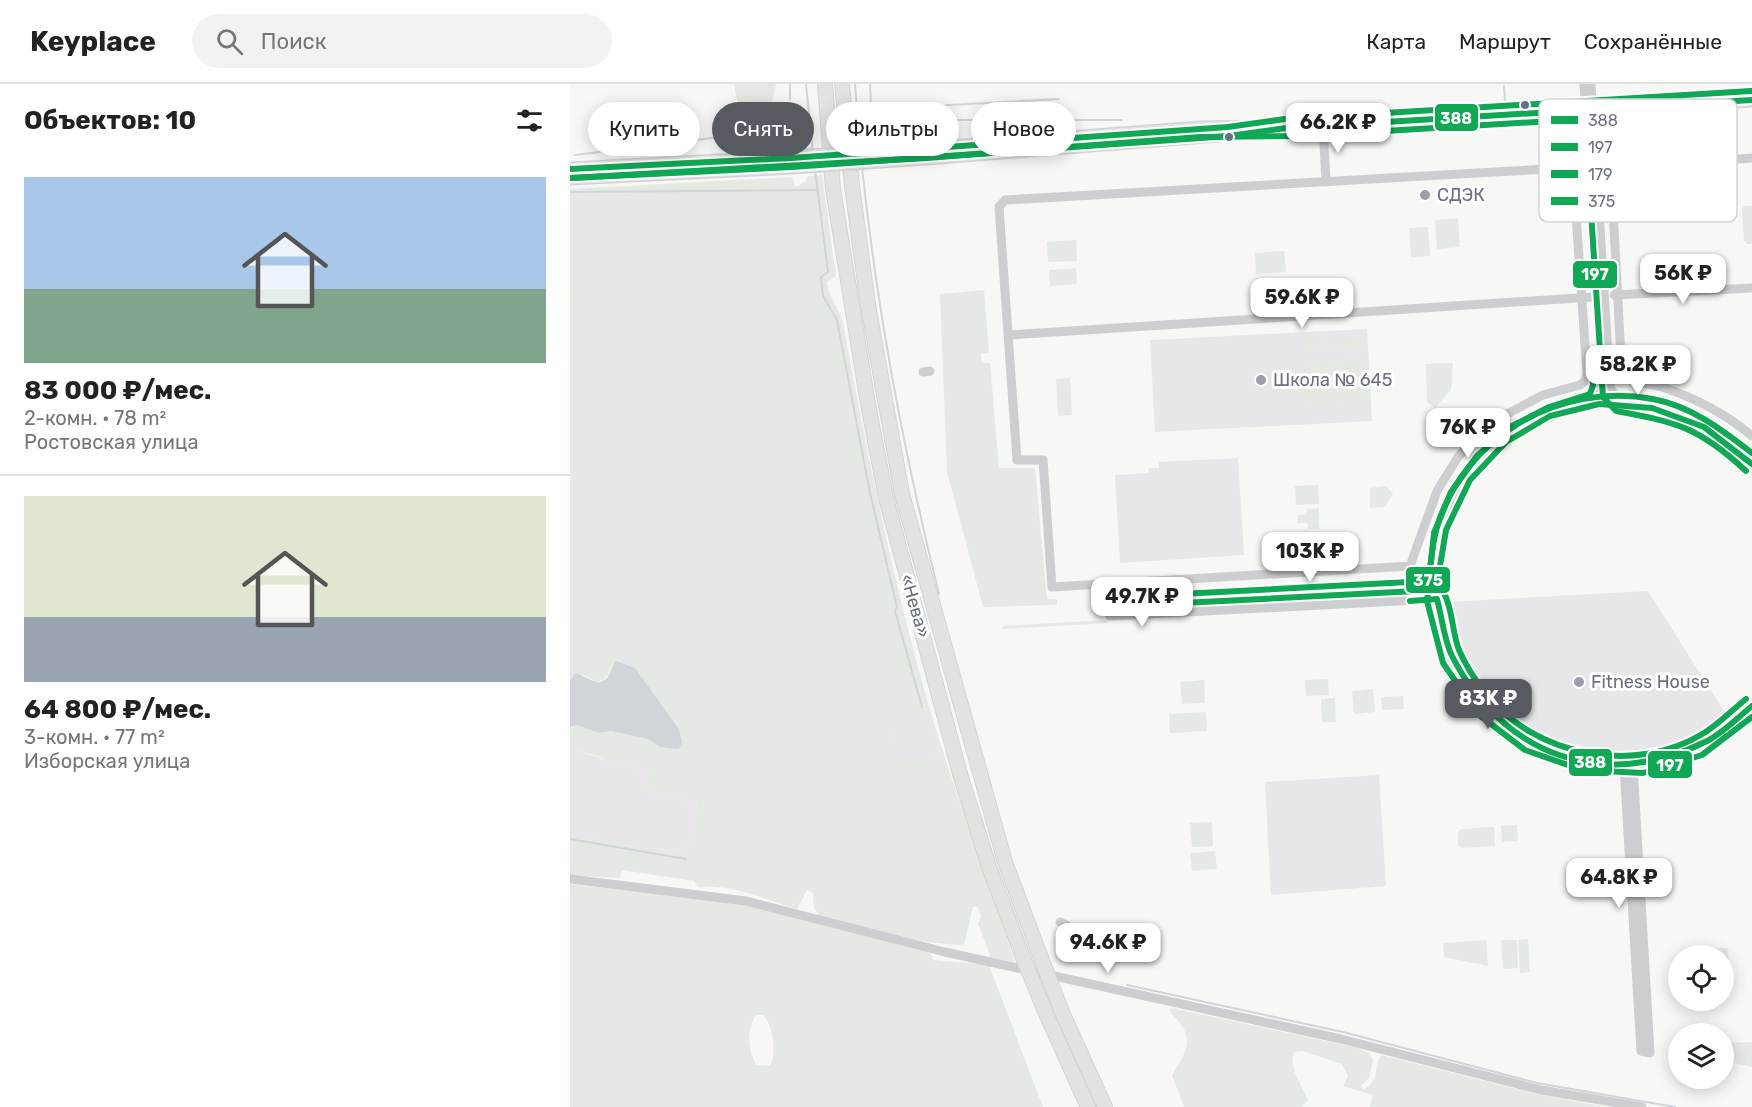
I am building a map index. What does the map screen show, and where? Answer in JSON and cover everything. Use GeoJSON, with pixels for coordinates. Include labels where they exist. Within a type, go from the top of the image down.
{"type":"FeatureCollection","features":[{"type":"Feature","properties":{"kind":"highway","name":"«Нева»"},"geometry":{"type":"LineString","coordinates":[[825,84],[833,189],[886,498],[960,774],[989,867],[1044,1009],[1089,1107]]}},
{"type":"Feature","properties":{"kind":"highway","name":"«Нева»"},"geometry":{"type":"LineString","coordinates":[[842,84],[868,305],[902,494],[1005,862],[1062,1012],[1105,1107]]}},
{"type":"Feature","properties":{"kind":"main road"},"geometry":{"type":"LineString","coordinates":[[1737,101],[1752,100]]}},
{"type":"Feature","properties":{"kind":"main road"},"geometry":{"type":"LineString","coordinates":[[570,178],[926,154],[1200,128],[1244,126],[1286,128],[1539,113]]}},
{"type":"Feature","properties":{"kind":"main road"},"geometry":{"type":"LineString","coordinates":[[570,169],[792,162]]}},
{"type":"Feature","properties":{"kind":"street"},"geometry":{"type":"LineString","coordinates":[[1584,84],[1587,99]]}},
{"type":"Feature","properties":{"kind":"street"},"geometry":{"type":"LineString","coordinates":[[1590,99],[1591,84]]}},
{"type":"Feature","properties":{"kind":"street"},"geometry":{"type":"LineString","coordinates":[[1323,126],[1326,182]]}},
{"type":"Feature","properties":{"kind":"street"},"geometry":{"type":"LineString","coordinates":[[1737,159],[1752,158]]}},
{"type":"Feature","properties":{"kind":"street"},"geometry":{"type":"LineString","coordinates":[[1539,170],[1005,200],[999,207],[1017,460],[1043,460],[1052,587],[1410,566],[1437,491],[1449,468],[1470,443],[1483,430],[1524,404],[1585,381],[1587,374],[1577,222]]}},
{"type":"Feature","properties":{"kind":"street"},"geometry":{"type":"LineString","coordinates":[[1591,405],[1598,400],[1602,390],[1594,222]]}},
{"type":"Feature","properties":{"kind":"street"},"geometry":{"type":"LineString","coordinates":[[1597,222],[1610,387],[1619,403]]}},
{"type":"Feature","properties":{"kind":"street"},"geometry":{"type":"LineString","coordinates":[[1613,222],[1622,376],[1629,381],[1654,385],[1704,403],[1752,436]]}},
{"type":"Feature","properties":{"kind":"street"},"geometry":{"type":"LineString","coordinates":[[1616,295],[1752,288]]}},
{"type":"Feature","properties":{"kind":"street"},"geometry":{"type":"LineString","coordinates":[[1009,334],[1593,297]]}},
{"type":"Feature","properties":{"kind":"street"},"geometry":{"type":"LineString","coordinates":[[1752,464],[1717,434],[1696,422],[1652,407],[1619,403],[1591,405],[1558,413],[1527,427],[1495,451],[1476,470],[1458,498],[1443,533],[1437,594],[1442,627],[1456,668],[1468,688],[1499,722],[1527,742],[1557,756],[1579,762],[1628,766],[1665,760],[1695,749],[1723,733],[1752,706]]}},
{"type":"Feature","properties":{"kind":"street"},"geometry":{"type":"LineString","coordinates":[[1110,612],[1437,594]]}},
{"type":"Feature","properties":{"kind":"street"},"geometry":{"type":"LineString","coordinates":[[1628,766],[1645,1052]]}},
{"type":"Feature","properties":{"kind":"street"},"geometry":{"type":"LineString","coordinates":[[570,879],[747,901],[934,949],[1341,1039],[1541,1090],[1642,1107]]}},
{"type":"Feature","properties":{"kind":"shaded area"},"geometry":{"type":"Polygon","coordinates":[[[734,84],[776,84],[772,102],[738,102],[734,84]]]}},
{"type":"Feature","properties":{"kind":"shaded area"},"geometry":{"type":"Polygon","coordinates":[[[822,175],[836,276],[827,282],[830,295],[842,318],[882,520],[933,720],[925,714],[898,722],[893,731],[900,760],[909,762],[943,753],[1015,962],[991,958],[978,923],[981,917],[978,907],[973,907],[964,945],[946,944],[892,935],[820,916],[814,908],[813,893],[807,890],[797,909],[723,887],[698,887],[694,881],[622,870],[620,878],[570,875],[570,834],[639,848],[684,851],[694,826],[697,803],[645,791],[649,771],[606,762],[599,756],[570,749],[570,727],[576,725],[599,733],[611,731],[648,739],[660,747],[659,702],[640,675],[612,664],[607,676],[600,681],[597,682],[582,674],[570,681],[570,189],[793,177],[795,187],[805,182],[808,176],[822,175]]]}},
{"type":"Feature","properties":{"kind":"shaded area"},"geometry":{"type":"Polygon","coordinates":[[[1744,206],[1752,206],[1752,244],[1744,241],[1742,209],[1744,206]]]}},
{"type":"Feature","properties":{"kind":"shaded area"},"geometry":{"type":"Polygon","coordinates":[[[1458,218],[1460,247],[1437,249],[1435,220],[1458,218]]]}},
{"type":"Feature","properties":{"kind":"shaded area"},"geometry":{"type":"Polygon","coordinates":[[[1428,227],[1430,256],[1411,257],[1409,228],[1428,227]]]}},
{"type":"Feature","properties":{"kind":"shaded area"},"geometry":{"type":"Polygon","coordinates":[[[1076,240],[1077,261],[1048,262],[1047,242],[1076,240]]]}},
{"type":"Feature","properties":{"kind":"shaded area"},"geometry":{"type":"Polygon","coordinates":[[[1284,251],[1286,272],[1256,274],[1255,253],[1284,251]]]}},
{"type":"Feature","properties":{"kind":"shaded area"},"geometry":{"type":"Polygon","coordinates":[[[1076,268],[1077,284],[1050,286],[1049,270],[1076,268]]]}},
{"type":"Feature","properties":{"kind":"shaded area"},"geometry":{"type":"Polygon","coordinates":[[[984,290],[989,353],[981,354],[982,363],[990,363],[999,468],[1035,468],[1047,599],[1057,599],[1057,605],[983,607],[947,472],[940,294],[984,290]]]}},
{"type":"Feature","properties":{"kind":"shaded area","name":"Школа № 645"},"geometry":{"type":"Polygon","coordinates":[[[1367,329],[1372,421],[1155,432],[1150,340],[1367,329]]]}},
{"type":"Feature","properties":{"kind":"shaded area"},"geometry":{"type":"Polygon","coordinates":[[[1361,337],[1362,348],[1338,350],[1337,338],[1361,337]]]}},
{"type":"Feature","properties":{"kind":"shaded area"},"geometry":{"type":"Polygon","coordinates":[[[1329,339],[1330,350],[1306,352],[1305,340],[1329,339]]]}},
{"type":"Feature","properties":{"kind":"shaded area"},"geometry":{"type":"Polygon","coordinates":[[[1366,359],[1368,401],[1306,404],[1303,362],[1366,359]]]}},
{"type":"Feature","properties":{"kind":"shaded area"},"geometry":{"type":"Polygon","coordinates":[[[1453,363],[1451,390],[1435,408],[1427,402],[1426,364],[1453,363]]]}},
{"type":"Feature","properties":{"kind":"shaded area"},"geometry":{"type":"Polygon","coordinates":[[[1070,378],[1072,415],[1058,416],[1056,379],[1070,378]]]}},
{"type":"Feature","properties":{"kind":"shaded area"},"geometry":{"type":"Polygon","coordinates":[[[1238,458],[1244,555],[1120,563],[1115,475],[1148,473],[1149,468],[1159,468],[1159,462],[1238,458]]]}},
{"type":"Feature","properties":{"kind":"shaded area"},"geometry":{"type":"Polygon","coordinates":[[[1318,485],[1319,504],[1296,505],[1295,486],[1318,485]]]}},
{"type":"Feature","properties":{"kind":"shaded area"},"geometry":{"type":"Polygon","coordinates":[[[1386,486],[1393,494],[1384,507],[1370,508],[1370,488],[1386,486]]]}},
{"type":"Feature","properties":{"kind":"shaded area"},"geometry":{"type":"Polygon","coordinates":[[[1319,508],[1319,529],[1308,529],[1307,523],[1298,523],[1298,515],[1307,514],[1307,509],[1319,508]]]}},
{"type":"Feature","properties":{"kind":"shaded area"},"geometry":{"type":"Polygon","coordinates":[[[1648,591],[1727,716],[1696,737],[1675,746],[1637,755],[1590,754],[1558,747],[1505,718],[1481,692],[1467,671],[1456,645],[1448,602],[1648,591]]]}},
{"type":"Feature","properties":{"kind":"shaded area"},"geometry":{"type":"Polygon","coordinates":[[[1107,620],[1108,623],[1003,629],[1003,626],[1107,620]]]}},
{"type":"Feature","properties":{"kind":"shaded area"},"geometry":{"type":"Polygon","coordinates":[[[616,661],[635,668],[679,729],[682,742],[679,749],[660,747],[648,739],[611,731],[599,733],[576,725],[570,727],[570,681],[575,673],[595,682],[603,681],[616,661]]]}},
{"type":"Feature","properties":{"kind":"shaded area"},"geometry":{"type":"Polygon","coordinates":[[[1328,679],[1329,695],[1306,696],[1305,680],[1328,679]]]}},
{"type":"Feature","properties":{"kind":"shaded area"},"geometry":{"type":"Polygon","coordinates":[[[1204,680],[1205,703],[1182,704],[1180,682],[1204,680]]]}},
{"type":"Feature","properties":{"kind":"shaded area"},"geometry":{"type":"Polygon","coordinates":[[[1373,689],[1375,712],[1354,714],[1352,691],[1373,689]]]}},
{"type":"Feature","properties":{"kind":"shaded area"},"geometry":{"type":"Polygon","coordinates":[[[1403,696],[1404,709],[1382,710],[1381,697],[1403,696]]]}},
{"type":"Feature","properties":{"kind":"shaded area"},"geometry":{"type":"Polygon","coordinates":[[[1335,698],[1336,722],[1322,722],[1321,699],[1335,698]]]}},
{"type":"Feature","properties":{"kind":"shaded area"},"geometry":{"type":"Polygon","coordinates":[[[868,711],[925,713],[933,720],[947,764],[908,793],[868,711]]]}},
{"type":"Feature","properties":{"kind":"shaded area"},"geometry":{"type":"Polygon","coordinates":[[[1206,712],[1207,731],[1170,733],[1169,714],[1206,712]]]}},
{"type":"Feature","properties":{"kind":"shaded area"},"geometry":{"type":"Polygon","coordinates":[[[570,749],[599,757],[606,762],[649,771],[645,791],[697,803],[694,826],[684,851],[639,848],[570,834],[570,749]]]}},
{"type":"Feature","properties":{"kind":"shaded area"},"geometry":{"type":"Polygon","coordinates":[[[1379,775],[1386,886],[1271,895],[1265,782],[1379,775]]]}},
{"type":"Feature","properties":{"kind":"shaded area"},"geometry":{"type":"Polygon","coordinates":[[[1212,822],[1213,846],[1192,847],[1190,823],[1212,822]]]}},
{"type":"Feature","properties":{"kind":"shaded area"},"geometry":{"type":"Polygon","coordinates":[[[1517,825],[1518,841],[1502,842],[1501,826],[1517,825]]]}},
{"type":"Feature","properties":{"kind":"shaded area"},"geometry":{"type":"Polygon","coordinates":[[[1494,827],[1495,846],[1462,848],[1458,845],[1458,832],[1461,829],[1494,827]]]}},
{"type":"Feature","properties":{"kind":"shaded area"},"geometry":{"type":"Polygon","coordinates":[[[1215,851],[1217,869],[1192,871],[1190,853],[1215,851]]]}},
{"type":"Feature","properties":{"kind":"shaded area"},"geometry":{"type":"Polygon","coordinates":[[[570,884],[747,904],[930,953],[934,960],[989,965],[1043,1107],[570,1107],[570,884]],[[756,1015],[753,1021],[749,1033],[750,1046],[756,1065],[770,1066],[773,1040],[763,1015],[756,1015]]]}},
{"type":"Feature","properties":{"kind":"shaded area"},"geometry":{"type":"Polygon","coordinates":[[[1528,939],[1530,972],[1520,973],[1518,940],[1528,939]]]}},
{"type":"Feature","properties":{"kind":"shaded area"},"geometry":{"type":"Polygon","coordinates":[[[1486,940],[1488,966],[1444,957],[1443,943],[1486,940]]]}},
{"type":"Feature","properties":{"kind":"shaded area"},"geometry":{"type":"Polygon","coordinates":[[[1501,940],[1517,940],[1518,968],[1503,969],[1501,940]]]}},
{"type":"Feature","properties":{"kind":"shaded area"},"geometry":{"type":"Polygon","coordinates":[[[1171,1008],[1358,1048],[1369,1053],[1373,1060],[1369,1078],[1361,1086],[1364,1090],[1375,1076],[1381,1055],[1541,1095],[1607,1107],[1370,1107],[1373,1095],[1343,1086],[1348,1076],[1342,1064],[1303,1051],[1294,1052],[1292,1061],[1308,1100],[1302,1107],[1184,1107],[1172,1075],[1183,1057],[1187,1042],[1183,1028],[1169,1011],[1171,1008]]]}},
{"type":"Feature","properties":{"kind":"shaded area"},"geometry":{"type":"Polygon","coordinates":[[[1752,1042],[1752,1067],[1734,1063],[1734,1043],[1752,1042]]]}},
{"type":"Feature","properties":{"kind":"waterway"},"geometry":{"type":"LineString","coordinates":[[790,84],[790,99]]}},
{"type":"Feature","properties":{"kind":"waterway"},"geometry":{"type":"LineString","coordinates":[[806,84],[808,102]]}},
{"type":"Feature","properties":{"kind":"waterway"},"geometry":{"type":"LineString","coordinates":[[855,84],[856,102]]}},
{"type":"Feature","properties":{"kind":"waterway"},"geometry":{"type":"LineString","coordinates":[[870,84],[871,103],[876,109],[1059,99]]}},
{"type":"Feature","properties":{"kind":"waterway"},"geometry":{"type":"LineString","coordinates":[[1504,86],[1505,102]]}},
{"type":"Feature","properties":{"kind":"waterway"},"geometry":{"type":"LineString","coordinates":[[959,120],[1122,120]]}},
{"type":"Feature","properties":{"kind":"waterway"},"geometry":{"type":"LineString","coordinates":[[575,155],[712,138]]}},
{"type":"Feature","properties":{"kind":"waterway"},"geometry":{"type":"LineString","coordinates":[[862,167],[875,275],[893,382],[914,488],[939,594]]}},
{"type":"Feature","properties":{"kind":"waterway"},"geometry":{"type":"LineString","coordinates":[[815,170],[828,272],[821,277],[823,296],[837,320],[870,493],[897,607],[895,611],[922,707]]}},
{"type":"Feature","properties":{"kind":"waterway"},"geometry":{"type":"LineString","coordinates":[[570,192],[818,190]]}},
{"type":"Feature","properties":{"kind":"waterway"},"geometry":{"type":"LineString","coordinates":[[570,839],[686,859]]}},
{"type":"Feature","properties":{"kind":"waterway"},"geometry":{"type":"LineString","coordinates":[[1127,985],[1343,1032],[1537,1083],[1675,1107]]}},
{"type":"Feature","properties":{"kind":"transit line","name":"179"},"geometry":{"type":"LineString","coordinates":[[1618,99],[1751,91]]}},
{"type":"Feature","properties":{"kind":"transit line","name":"388"},"geometry":{"type":"LineString","coordinates":[[1737,101],[1752,100]]}},
{"type":"Feature","properties":{"kind":"transit line","name":"179"},"geometry":{"type":"LineString","coordinates":[[570,169],[791,158],[1228,127],[1285,119],[1539,104]]}},
{"type":"Feature","properties":{"kind":"transit line","name":"388"},"geometry":{"type":"LineString","coordinates":[[570,178],[792,167],[1229,136],[1286,128],[1539,113]]}},
{"type":"Feature","properties":{"kind":"transit line","name":"197"},"geometry":{"type":"LineString","coordinates":[[571,178],[926,158],[1200,137],[1302,136],[1539,122]]}},
{"type":"Feature","properties":{"kind":"transit line","name":"197"},"geometry":{"type":"LineString","coordinates":[[1592,222],[1603,397],[1616,411],[1671,423],[1700,436],[1746,471]]}},
{"type":"Feature","properties":{"kind":"transit line","name":"197"},"geometry":{"type":"LineString","coordinates":[[1592,368],[1593,385],[1590,394],[1549,407],[1510,427],[1477,456],[1451,492],[1434,533],[1427,601],[1443,663],[1478,714],[1525,750],[1582,770],[1643,773],[1702,755],[1752,717]]}},
{"type":"Feature","properties":{"kind":"transit line","name":"375"},"geometry":{"type":"LineString","coordinates":[[1162,595],[1428,581],[1437,527],[1451,494],[1469,466],[1493,442],[1521,422],[1551,408],[1584,399],[1618,396],[1667,402],[1706,420],[1752,453]]}},
{"type":"Feature","properties":{"kind":"transit line","name":"388"},"geometry":{"type":"LineString","coordinates":[[1162,604],[1436,590],[1446,530],[1470,480],[1506,442],[1550,416],[1599,404],[1652,408],[1704,427],[1752,464]]}},
{"type":"Feature","properties":{"kind":"transit line","name":"375"},"geometry":{"type":"LineString","coordinates":[[1409,592],[1437,590],[1444,593],[1459,650],[1485,693],[1506,715],[1530,732],[1558,745],[1587,753],[1617,756],[1648,754],[1677,746],[1704,733],[1746,699]]}},
{"type":"Feature","properties":{"kind":"transit line","name":"388"},"geometry":{"type":"LineString","coordinates":[[1410,601],[1437,599],[1449,650],[1473,690],[1499,719],[1528,740],[1560,755],[1594,763],[1630,764],[1667,757],[1711,739],[1752,706]]}},
{"type":"Feature","properties":{"kind":"place","name":"СДЭК"},"geometry":{"type":"Point","coordinates":[1425,195]}},
{"type":"Feature","properties":{"kind":"place","name":"Школа № 645"},"geometry":{"type":"Point","coordinates":[1261,380]}},
{"type":"Feature","properties":{"kind":"place","name":"Fitness House"},"geometry":{"type":"Point","coordinates":[1579,682]}}]}
